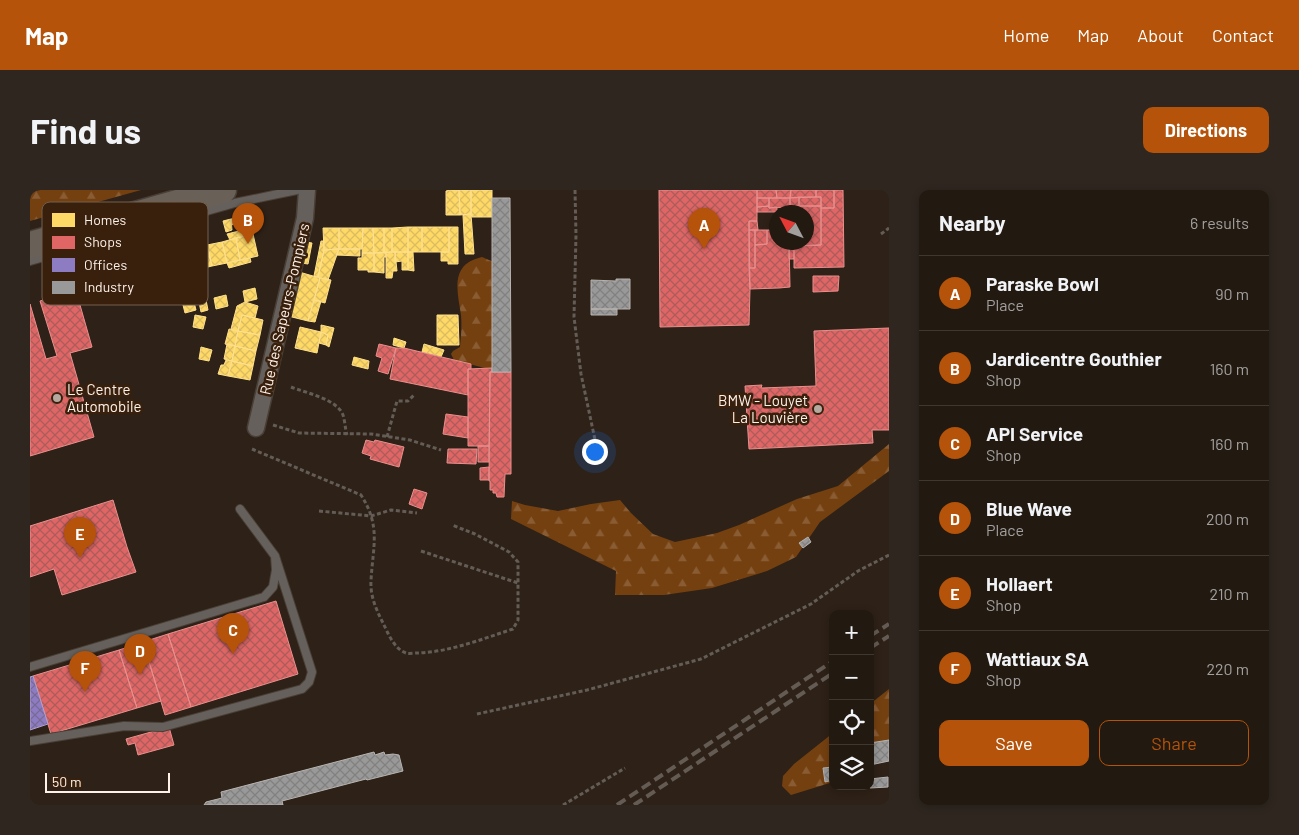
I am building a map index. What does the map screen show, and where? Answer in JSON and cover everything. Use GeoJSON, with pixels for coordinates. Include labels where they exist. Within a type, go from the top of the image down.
{"type":"FeatureCollection","features":[{"type":"Feature","properties":{"kind":"main road"},"geometry":{"type":"LineString","coordinates":[[181,202],[223,190]]}},
{"type":"Feature","properties":{"kind":"street","name":"Rue des Sapeurs-Pompiers"},"geometry":{"type":"LineString","coordinates":[[257,424],[305,218],[307,190]]}},
{"type":"Feature","properties":{"kind":"lane"},"geometry":{"type":"LineString","coordinates":[[208,211],[296,190]]}},
{"type":"Feature","properties":{"kind":"lane"},"geometry":{"type":"LineString","coordinates":[[30,741],[124,726],[163,727],[302,689],[309,682],[312,672],[275,556],[240,510]]}},
{"type":"Feature","properties":{"kind":"lane"},"geometry":{"type":"LineString","coordinates":[[30,667],[264,597],[273,587],[276,570],[275,556]]}},
{"type":"Feature","properties":{"kind":"path"},"geometry":{"type":"LineString","coordinates":[[575,190],[574,318],[581,374],[600,463]]}},
{"type":"Feature","properties":{"kind":"path"},"geometry":{"type":"LineString","coordinates":[[881,234],[889,228]]}},
{"type":"Feature","properties":{"kind":"path"},"geometry":{"type":"LineString","coordinates":[[291,387],[328,400],[338,406],[343,415],[347,435]]}},
{"type":"Feature","properties":{"kind":"path"},"geometry":{"type":"LineString","coordinates":[[387,437],[397,401],[408,401],[415,394]]}},
{"type":"Feature","properties":{"kind":"path"},"geometry":{"type":"LineString","coordinates":[[257,424],[299,433],[371,434],[410,440],[441,450]]}},
{"type":"Feature","properties":{"kind":"path"},"geometry":{"type":"LineString","coordinates":[[252,448],[361,495],[368,506],[374,530],[371,582],[374,606],[394,644],[406,653],[430,652],[465,645],[513,629],[518,620],[518,562],[509,552],[475,534],[452,525]]}},
{"type":"Feature","properties":{"kind":"path"},"geometry":{"type":"LineString","coordinates":[[319,511],[371,516],[391,510],[417,513]]}},
{"type":"Feature","properties":{"kind":"path"},"geometry":{"type":"LineString","coordinates":[[422,551],[518,584]]}},
{"type":"Feature","properties":{"kind":"path"},"geometry":{"type":"LineString","coordinates":[[477,714],[587,690],[701,659],[811,604],[858,571],[889,555]]}},
{"type":"Feature","properties":{"kind":"path"},"geometry":{"type":"LineString","coordinates":[[562,805],[626,768]]}},
{"type":"Feature","properties":{"kind":"green space"},"geometry":{"type":"Polygon","coordinates":[[[141,190],[98,202],[42,202],[42,218],[30,221],[30,191],[141,190]]]}},
{"type":"Feature","properties":{"kind":"green space"},"geometry":{"type":"Polygon","coordinates":[[[482,257],[496,263],[496,371],[454,360],[451,354],[460,347],[461,319],[457,288],[460,272],[472,260],[482,257]]]}},
{"type":"Feature","properties":{"kind":"green space"},"geometry":{"type":"Polygon","coordinates":[[[889,444],[889,471],[820,522],[796,557],[767,571],[712,588],[664,595],[615,595],[616,571],[511,519],[512,501],[558,511],[620,500],[653,534],[675,542],[717,533],[797,499],[838,486],[889,444]]]}},
{"type":"Feature","properties":{"kind":"green space"},"geometry":{"type":"Polygon","coordinates":[[[889,689],[889,741],[874,754],[874,745],[874,701],[889,689]]]}},
{"type":"Feature","properties":{"kind":"green space"},"geometry":{"type":"Polygon","coordinates":[[[829,736],[829,783],[791,795],[782,786],[783,776],[794,764],[829,736]]]}},
{"type":"Feature","properties":{"kind":"building: Homes"},"geometry":{"type":"Polygon","coordinates":[[[459,190],[460,215],[446,215],[446,191],[459,190]]]}},
{"type":"Feature","properties":{"kind":"building: Homes"},"geometry":{"type":"Polygon","coordinates":[[[459,190],[471,190],[471,214],[460,215],[459,190]]]}},
{"type":"Feature","properties":{"kind":"building: Homes"},"geometry":{"type":"Polygon","coordinates":[[[471,190],[492,190],[492,217],[472,217],[471,190]]]}},
{"type":"Feature","properties":{"kind":"building: Homes"},"geometry":{"type":"Polygon","coordinates":[[[471,214],[474,254],[465,254],[463,215],[471,214]]]}},
{"type":"Feature","properties":{"kind":"building: Homes"},"geometry":{"type":"Polygon","coordinates":[[[242,217],[243,222],[231,225],[231,219],[242,217]]]}},
{"type":"Feature","properties":{"kind":"building: Homes"},"geometry":{"type":"Polygon","coordinates":[[[231,219],[232,230],[226,232],[223,221],[231,219]]]}},
{"type":"Feature","properties":{"kind":"building: Homes"},"geometry":{"type":"Polygon","coordinates":[[[408,227],[422,227],[422,252],[408,252],[408,227]]]}},
{"type":"Feature","properties":{"kind":"building: Homes"},"geometry":{"type":"Polygon","coordinates":[[[408,227],[408,252],[392,252],[392,228],[408,227]]]}},
{"type":"Feature","properties":{"kind":"building: Homes"},"geometry":{"type":"Polygon","coordinates":[[[422,227],[449,227],[449,252],[422,252],[422,227]]]}},
{"type":"Feature","properties":{"kind":"building: Homes"},"geometry":{"type":"Polygon","coordinates":[[[449,227],[458,227],[458,264],[448,264],[448,261],[441,261],[441,252],[449,252],[449,227]]]}},
{"type":"Feature","properties":{"kind":"building: Homes"},"geometry":{"type":"Polygon","coordinates":[[[251,228],[253,234],[230,240],[227,234],[251,228]]]}},
{"type":"Feature","properties":{"kind":"building: Homes"},"geometry":{"type":"Polygon","coordinates":[[[323,228],[339,228],[339,249],[324,250],[323,228]]]}},
{"type":"Feature","properties":{"kind":"building: Homes"},"geometry":{"type":"Polygon","coordinates":[[[339,228],[363,228],[362,249],[339,249],[339,228]]]}},
{"type":"Feature","properties":{"kind":"building: Homes"},"geometry":{"type":"Polygon","coordinates":[[[363,228],[373,228],[374,253],[362,253],[363,228]]]}},
{"type":"Feature","properties":{"kind":"building: Homes"},"geometry":{"type":"Polygon","coordinates":[[[373,228],[384,228],[384,253],[374,253],[373,228]]]}},
{"type":"Feature","properties":{"kind":"building: Homes"},"geometry":{"type":"Polygon","coordinates":[[[384,228],[392,228],[392,252],[384,253],[384,228]]]}},
{"type":"Feature","properties":{"kind":"building: Homes"},"geometry":{"type":"Polygon","coordinates":[[[253,234],[258,256],[240,260],[236,238],[253,234]]]}},
{"type":"Feature","properties":{"kind":"building: Homes"},"geometry":{"type":"Polygon","coordinates":[[[236,238],[240,260],[227,263],[222,242],[236,238]]]}},
{"type":"Feature","properties":{"kind":"building: Homes"},"geometry":{"type":"Polygon","coordinates":[[[321,241],[324,241],[324,250],[318,277],[314,276],[321,241]]]}},
{"type":"Feature","properties":{"kind":"building: Homes"},"geometry":{"type":"Polygon","coordinates":[[[222,242],[227,263],[212,266],[208,245],[222,242]]]}},
{"type":"Feature","properties":{"kind":"building: Homes"},"geometry":{"type":"Polygon","coordinates":[[[306,242],[312,243],[308,264],[301,263],[306,242]]]}},
{"type":"Feature","properties":{"kind":"building: Homes"},"geometry":{"type":"Polygon","coordinates":[[[208,249],[212,266],[208,267],[208,249]]]}},
{"type":"Feature","properties":{"kind":"building: Homes"},"geometry":{"type":"Polygon","coordinates":[[[339,249],[360,249],[360,256],[336,255],[339,249]]]}},
{"type":"Feature","properties":{"kind":"building: Homes"},"geometry":{"type":"Polygon","coordinates":[[[339,249],[328,280],[318,277],[324,250],[339,249]]]}},
{"type":"Feature","properties":{"kind":"building: Homes"},"geometry":{"type":"Polygon","coordinates":[[[386,252],[395,252],[397,271],[393,271],[392,278],[386,278],[386,252]]]}},
{"type":"Feature","properties":{"kind":"building: Homes"},"geometry":{"type":"Polygon","coordinates":[[[386,252],[386,257],[384,257],[384,273],[374,272],[374,253],[386,252]]]}},
{"type":"Feature","properties":{"kind":"building: Homes"},"geometry":{"type":"Polygon","coordinates":[[[395,252],[408,252],[408,270],[402,270],[402,261],[395,262],[395,252]]]}},
{"type":"Feature","properties":{"kind":"building: Homes"},"geometry":{"type":"Polygon","coordinates":[[[408,252],[413,252],[414,271],[408,270],[408,252]]]}},
{"type":"Feature","properties":{"kind":"building: Homes"},"geometry":{"type":"Polygon","coordinates":[[[362,253],[374,253],[374,272],[358,270],[358,258],[362,258],[362,253]]]}},
{"type":"Feature","properties":{"kind":"building: Homes"},"geometry":{"type":"Polygon","coordinates":[[[250,258],[251,262],[229,268],[227,263],[250,258]]]}},
{"type":"Feature","properties":{"kind":"building: Homes"},"geometry":{"type":"Polygon","coordinates":[[[299,272],[320,278],[308,321],[288,316],[299,272]]]}},
{"type":"Feature","properties":{"kind":"building: Homes"},"geometry":{"type":"Polygon","coordinates":[[[320,278],[331,280],[325,303],[314,300],[320,278]]]}},
{"type":"Feature","properties":{"kind":"building: Homes"},"geometry":{"type":"Polygon","coordinates":[[[255,288],[257,299],[245,302],[243,291],[255,288]]]}},
{"type":"Feature","properties":{"kind":"building: Homes"},"geometry":{"type":"Polygon","coordinates":[[[226,295],[228,306],[216,309],[214,298],[226,295]]]}},
{"type":"Feature","properties":{"kind":"building: Homes"},"geometry":{"type":"Polygon","coordinates":[[[314,300],[321,301],[315,322],[308,321],[314,300]]]}},
{"type":"Feature","properties":{"kind":"building: Homes"},"geometry":{"type":"Polygon","coordinates":[[[245,302],[258,306],[255,318],[242,315],[238,331],[231,329],[237,306],[245,302]]]}},
{"type":"Feature","properties":{"kind":"building: Homes"},"geometry":{"type":"Polygon","coordinates":[[[183,305],[195,305],[196,310],[185,313],[183,305]]]}},
{"type":"Feature","properties":{"kind":"building: Homes"},"geometry":{"type":"Polygon","coordinates":[[[200,305],[207,305],[208,310],[201,312],[200,305]]]}},
{"type":"Feature","properties":{"kind":"building: Homes"},"geometry":{"type":"Polygon","coordinates":[[[195,315],[206,317],[203,329],[193,327],[195,315]]]}},
{"type":"Feature","properties":{"kind":"building: Homes"},"geometry":{"type":"Polygon","coordinates":[[[242,315],[263,320],[260,335],[238,331],[242,315]]]}},
{"type":"Feature","properties":{"kind":"building: Homes"},"geometry":{"type":"Polygon","coordinates":[[[437,315],[458,315],[459,345],[437,345],[437,315]]]}},
{"type":"Feature","properties":{"kind":"building: Homes"},"geometry":{"type":"Polygon","coordinates":[[[321,325],[334,328],[329,347],[326,345],[328,335],[321,332],[321,325]]]}},
{"type":"Feature","properties":{"kind":"building: Homes"},"geometry":{"type":"Polygon","coordinates":[[[300,327],[321,332],[317,353],[295,348],[300,327]]]}},
{"type":"Feature","properties":{"kind":"building: Homes"},"geometry":{"type":"Polygon","coordinates":[[[229,329],[238,331],[235,346],[225,344],[229,329]]]}},
{"type":"Feature","properties":{"kind":"building: Homes"},"geometry":{"type":"Polygon","coordinates":[[[238,331],[260,335],[256,351],[235,346],[238,331]]]}},
{"type":"Feature","properties":{"kind":"building: Homes"},"geometry":{"type":"Polygon","coordinates":[[[321,332],[328,335],[326,345],[319,343],[321,332]]]}},
{"type":"Feature","properties":{"kind":"building: Homes"},"geometry":{"type":"Polygon","coordinates":[[[394,338],[406,342],[404,348],[393,345],[394,338]]]}},
{"type":"Feature","properties":{"kind":"building: Homes"},"geometry":{"type":"Polygon","coordinates":[[[227,344],[235,346],[232,361],[224,359],[227,344]]]}},
{"type":"Feature","properties":{"kind":"building: Homes"},"geometry":{"type":"Polygon","coordinates":[[[424,344],[444,350],[441,357],[422,352],[424,344]]]}},
{"type":"Feature","properties":{"kind":"building: Homes"},"geometry":{"type":"Polygon","coordinates":[[[235,346],[256,351],[253,366],[232,361],[235,346]]]}},
{"type":"Feature","properties":{"kind":"building: Homes"},"geometry":{"type":"Polygon","coordinates":[[[201,347],[212,350],[209,361],[199,359],[201,347]]]}},
{"type":"Feature","properties":{"kind":"building: Homes"},"geometry":{"type":"Polygon","coordinates":[[[354,357],[369,361],[368,369],[352,365],[354,357]]]}},
{"type":"Feature","properties":{"kind":"building: Homes"},"geometry":{"type":"Polygon","coordinates":[[[226,360],[232,361],[228,376],[218,374],[221,365],[224,365],[226,360]]]}},
{"type":"Feature","properties":{"kind":"building: Homes"},"geometry":{"type":"Polygon","coordinates":[[[232,361],[253,366],[250,380],[228,376],[232,361]]]}},
{"type":"Feature","properties":{"kind":"building: Shops"},"geometry":{"type":"Polygon","coordinates":[[[659,190],[757,190],[757,221],[749,221],[749,325],[660,327],[659,190]]]}},
{"type":"Feature","properties":{"kind":"building: Shops"},"geometry":{"type":"Polygon","coordinates":[[[757,190],[776,190],[777,198],[757,198],[757,190]]]}},
{"type":"Feature","properties":{"kind":"building: Shops"},"geometry":{"type":"Polygon","coordinates":[[[776,190],[791,190],[790,198],[777,198],[776,190]]]}},
{"type":"Feature","properties":{"kind":"building: Shops"},"geometry":{"type":"Polygon","coordinates":[[[791,190],[816,190],[816,197],[790,198],[791,190]]]}},
{"type":"Feature","properties":{"kind":"building: Shops"},"geometry":{"type":"Polygon","coordinates":[[[816,190],[834,190],[834,208],[821,208],[821,197],[816,197],[816,190]]]}},
{"type":"Feature","properties":{"kind":"building: Shops"},"geometry":{"type":"Polygon","coordinates":[[[834,190],[843,190],[844,267],[794,268],[794,250],[814,250],[814,245],[821,245],[821,208],[834,208],[834,190]]]}},
{"type":"Feature","properties":{"kind":"building: Shops"},"geometry":{"type":"Polygon","coordinates":[[[799,197],[821,197],[821,206],[799,205],[799,197]]]}},
{"type":"Feature","properties":{"kind":"building: Shops"},"geometry":{"type":"Polygon","coordinates":[[[799,197],[799,205],[790,205],[790,198],[799,197]]]}},
{"type":"Feature","properties":{"kind":"building: Shops"},"geometry":{"type":"Polygon","coordinates":[[[757,198],[769,198],[769,206],[757,207],[757,198]]]}},
{"type":"Feature","properties":{"kind":"building: Shops"},"geometry":{"type":"Polygon","coordinates":[[[769,198],[790,198],[790,205],[769,205],[769,198]]]}},
{"type":"Feature","properties":{"kind":"building: Shops"},"geometry":{"type":"Polygon","coordinates":[[[769,206],[769,212],[757,212],[757,207],[769,206]]]}},
{"type":"Feature","properties":{"kind":"building: Shops"},"geometry":{"type":"Polygon","coordinates":[[[814,206],[821,206],[821,245],[814,245],[814,206]]]}},
{"type":"Feature","properties":{"kind":"building: Shops"},"geometry":{"type":"Polygon","coordinates":[[[749,221],[757,221],[758,230],[749,230],[749,221]]]}},
{"type":"Feature","properties":{"kind":"building: Shops"},"geometry":{"type":"Polygon","coordinates":[[[749,230],[755,230],[755,268],[749,268],[749,230]]]}},
{"type":"Feature","properties":{"kind":"building: Shops"},"geometry":{"type":"Polygon","coordinates":[[[755,230],[767,230],[767,244],[755,245],[755,230]]]}},
{"type":"Feature","properties":{"kind":"building: Shops"},"geometry":{"type":"Polygon","coordinates":[[[767,230],[769,230],[769,250],[789,250],[790,287],[750,289],[749,268],[755,268],[755,245],[767,244],[767,230]]]}},
{"type":"Feature","properties":{"kind":"building: Shops"},"geometry":{"type":"Polygon","coordinates":[[[789,250],[794,250],[794,259],[789,259],[789,250]]]}},
{"type":"Feature","properties":{"kind":"building: Shops"},"geometry":{"type":"Polygon","coordinates":[[[813,276],[839,276],[838,291],[813,292],[813,276]]]}},
{"type":"Feature","properties":{"kind":"building: Shops","name":"Le Centre Automobile"},"geometry":{"type":"Polygon","coordinates":[[[42,300],[42,305],[80,305],[92,347],[70,353],[94,437],[30,456],[30,304],[46,359],[57,356],[40,301],[42,300]]]}},
{"type":"Feature","properties":{"kind":"building: Shops","name":"BMW - Louyet La Louvière"},"geometry":{"type":"Polygon","coordinates":[[[889,328],[889,430],[872,430],[873,443],[749,449],[745,386],[762,385],[761,388],[816,386],[814,331],[889,328]]]}},
{"type":"Feature","properties":{"kind":"building: Shops"},"geometry":{"type":"Polygon","coordinates":[[[379,344],[396,348],[388,374],[378,371],[382,358],[376,356],[379,344]]]}},
{"type":"Feature","properties":{"kind":"building: Shops"},"geometry":{"type":"Polygon","coordinates":[[[396,348],[404,348],[471,364],[471,369],[468,369],[468,395],[390,379],[396,348]]]}},
{"type":"Feature","properties":{"kind":"building: Shops"},"geometry":{"type":"Polygon","coordinates":[[[492,368],[492,372],[490,372],[489,446],[468,446],[468,369],[492,368]]]}},
{"type":"Feature","properties":{"kind":"building: Shops"},"geometry":{"type":"Polygon","coordinates":[[[490,372],[511,372],[511,474],[505,474],[504,497],[497,497],[493,490],[490,490],[490,372]]]}},
{"type":"Feature","properties":{"kind":"building: Shops"},"geometry":{"type":"Polygon","coordinates":[[[446,414],[468,417],[468,438],[443,434],[446,414]]]}},
{"type":"Feature","properties":{"kind":"building: Shops"},"geometry":{"type":"Polygon","coordinates":[[[366,440],[374,442],[375,440],[404,447],[399,467],[370,459],[371,456],[362,453],[366,440]]]}},
{"type":"Feature","properties":{"kind":"building: Shops"},"geometry":{"type":"Polygon","coordinates":[[[478,446],[489,446],[489,462],[478,462],[478,446]]]}},
{"type":"Feature","properties":{"kind":"building: Shops"},"geometry":{"type":"Polygon","coordinates":[[[448,449],[477,449],[476,464],[447,463],[448,449]]]}},
{"type":"Feature","properties":{"kind":"building: Shops"},"geometry":{"type":"Polygon","coordinates":[[[489,467],[489,480],[480,480],[480,468],[489,467]]]}},
{"type":"Feature","properties":{"kind":"building: Shops"},"geometry":{"type":"Polygon","coordinates":[[[414,489],[427,493],[422,509],[409,504],[414,489]]]}},
{"type":"Feature","properties":{"kind":"building: Shops"},"geometry":{"type":"Polygon","coordinates":[[[113,500],[136,572],[62,595],[54,569],[30,577],[30,526],[113,500]]]}},
{"type":"Feature","properties":{"kind":"building: Shops"},"geometry":{"type":"Polygon","coordinates":[[[276,601],[298,674],[191,707],[168,634],[276,601]]]}},
{"type":"Feature","properties":{"kind":"building: Shops"},"geometry":{"type":"Polygon","coordinates":[[[168,634],[191,707],[165,715],[143,642],[168,634]]]}},
{"type":"Feature","properties":{"kind":"building: Shops"},"geometry":{"type":"Polygon","coordinates":[[[143,642],[161,701],[137,708],[119,650],[143,642]]]}},
{"type":"Feature","properties":{"kind":"building: Shops"},"geometry":{"type":"Polygon","coordinates":[[[119,650],[137,708],[51,734],[33,676],[119,650]]]}},
{"type":"Feature","properties":{"kind":"building: Shops"},"geometry":{"type":"Polygon","coordinates":[[[169,727],[174,745],[138,755],[135,743],[128,745],[126,739],[169,727]]]}},
{"type":"Feature","properties":{"kind":"building: Offices"},"geometry":{"type":"Polygon","coordinates":[[[33,676],[48,724],[30,730],[30,677],[33,676]]]}},
{"type":"Feature","properties":{"kind":"building: Industry"},"geometry":{"type":"Polygon","coordinates":[[[492,198],[510,198],[511,372],[492,372],[492,198]]]}},
{"type":"Feature","properties":{"kind":"building: Industry"},"geometry":{"type":"Polygon","coordinates":[[[616,279],[630,279],[630,309],[591,309],[591,280],[616,281],[616,279]]]}},
{"type":"Feature","properties":{"kind":"building: Industry"},"geometry":{"type":"Polygon","coordinates":[[[591,309],[617,309],[617,315],[591,315],[591,309]]]}},
{"type":"Feature","properties":{"kind":"building: Industry"},"geometry":{"type":"Polygon","coordinates":[[[808,537],[811,542],[803,548],[799,543],[808,537]]]}},
{"type":"Feature","properties":{"kind":"building: Industry"},"geometry":{"type":"Polygon","coordinates":[[[889,740],[889,761],[874,764],[874,742],[889,740]]]}},
{"type":"Feature","properties":{"kind":"building: Industry"},"geometry":{"type":"Polygon","coordinates":[[[374,752],[375,755],[384,752],[385,755],[399,755],[403,771],[282,801],[283,805],[204,805],[206,802],[222,798],[221,792],[374,752]]]}},
{"type":"Feature","properties":{"kind":"building: Industry"},"geometry":{"type":"Polygon","coordinates":[[[829,767],[829,781],[825,782],[823,768],[829,767]]]}},
{"type":"Feature","properties":{"kind":"building: Industry"},"geometry":{"type":"Polygon","coordinates":[[[888,777],[888,787],[874,788],[874,779],[888,777]]]}},
{"type":"Feature","properties":{"kind":"railway"},"geometry":{"type":"LineString","coordinates":[[874,633],[889,624]]}},
{"type":"Feature","properties":{"kind":"railway"},"geometry":{"type":"LineString","coordinates":[[874,645],[889,636]]}},
{"type":"Feature","properties":{"kind":"railway"},"geometry":{"type":"LineString","coordinates":[[617,805],[829,664]]}},
{"type":"Feature","properties":{"kind":"railway"},"geometry":{"type":"LineString","coordinates":[[634,805],[829,676]]}},
{"type":"Feature","properties":{"kind":"place","name":"Jardicentre Gouthier"},"geometry":{"type":"Point","coordinates":[248,244]}},
{"type":"Feature","properties":{"kind":"place","name":"Paraske Bowl"},"geometry":{"type":"Point","coordinates":[704,249]}},
{"type":"Feature","properties":{"kind":"place","name":"Le Centre Automobile"},"geometry":{"type":"Point","coordinates":[57,398]}},
{"type":"Feature","properties":{"kind":"place","name":"BMW - Louyet La Louvière"},"geometry":{"type":"Point","coordinates":[818,409]}},
{"type":"Feature","properties":{"kind":"place","name":"Hollaert"},"geometry":{"type":"Point","coordinates":[80,558]}},
{"type":"Feature","properties":{"kind":"place","name":"API Service"},"geometry":{"type":"Point","coordinates":[233,654]}},
{"type":"Feature","properties":{"kind":"place","name":"Blue Wave"},"geometry":{"type":"Point","coordinates":[140,675]}},
{"type":"Feature","properties":{"kind":"place","name":"Wattiaux SA"},"geometry":{"type":"Point","coordinates":[85,692]}}]}
